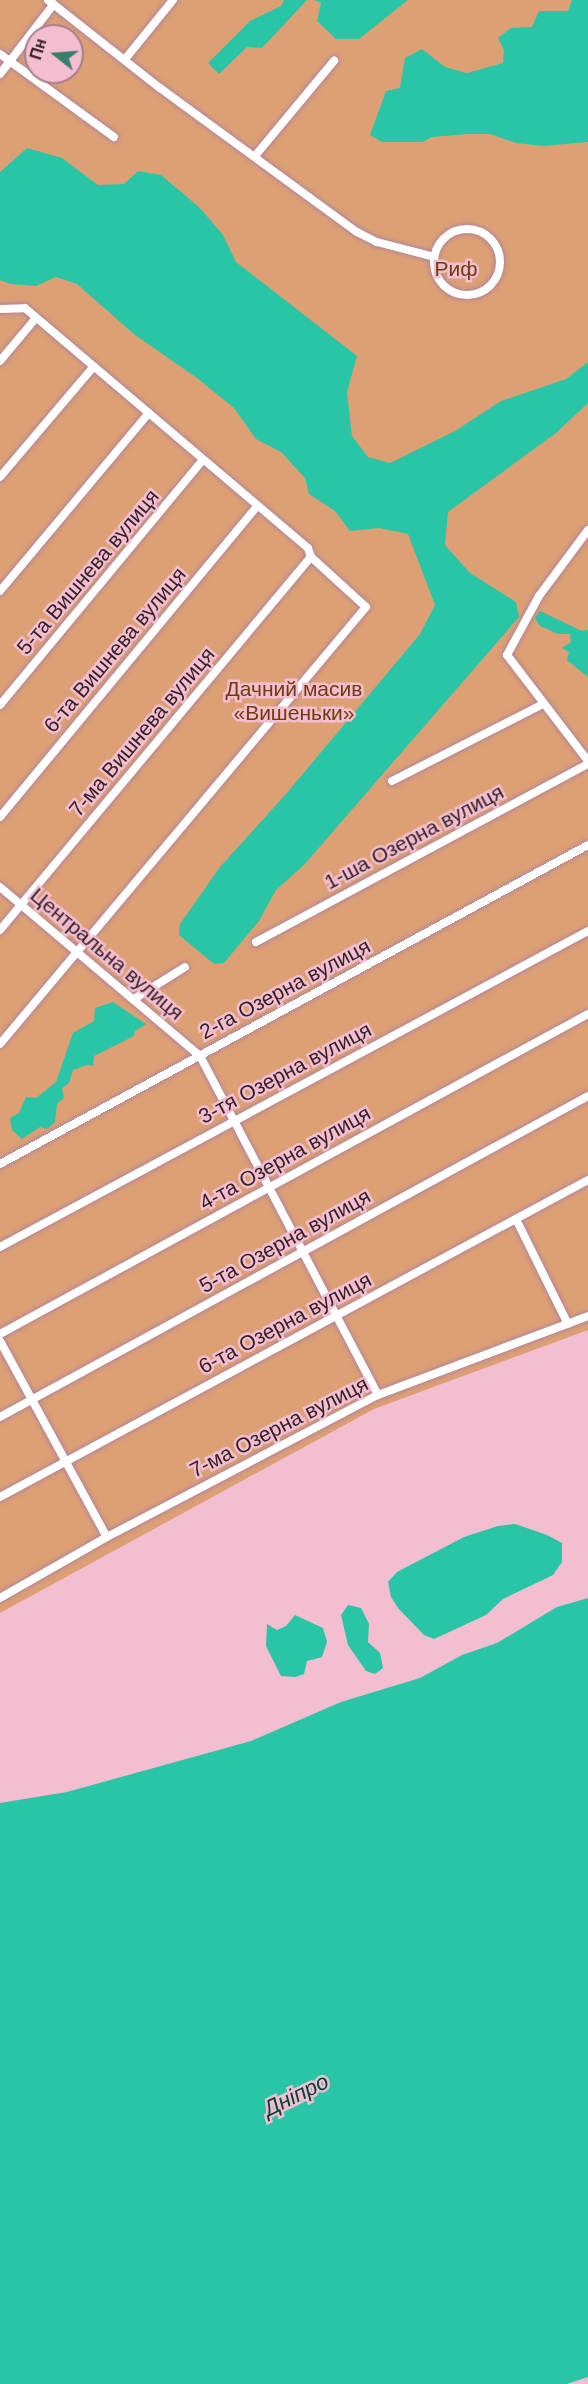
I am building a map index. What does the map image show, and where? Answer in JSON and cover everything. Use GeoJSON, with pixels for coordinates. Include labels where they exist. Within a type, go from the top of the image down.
{"type":"FeatureCollection","features":[{"type":"Feature","properties":{"kind":"street"},"geometry":{"type":"LineString","coordinates":[[126,58],[173,0]]}},
{"type":"Feature","properties":{"kind":"street"},"geometry":{"type":"LineString","coordinates":[[0,74],[51,2],[126,58],[160,87],[357,232],[377,242],[434,257]]}},
{"type":"Feature","properties":{"kind":"street"},"geometry":{"type":"LineString","coordinates":[[0,54],[114,137]]}},
{"type":"Feature","properties":{"kind":"street"},"geometry":{"type":"LineString","coordinates":[[255,156],[334,61]]}},
{"type":"Feature","properties":{"kind":"street"},"geometry":{"type":"LineString","coordinates":[[475,230],[485,234],[498,250],[498,272],[485,289],[465,295],[454,292],[438,278],[434,257],[444,238],[453,232],[475,230]]}},
{"type":"Feature","properties":{"kind":"street"},"geometry":{"type":"LineString","coordinates":[[0,309],[25,308],[308,548],[311,557],[366,607],[0,1044]]}},
{"type":"Feature","properties":{"kind":"street"},"geometry":{"type":"LineString","coordinates":[[0,361],[36,318]]}},
{"type":"Feature","properties":{"kind":"street"},"geometry":{"type":"LineString","coordinates":[[0,477],[94,366]]}},
{"type":"Feature","properties":{"kind":"street"},"geometry":{"type":"LineString","coordinates":[[0,591],[149,413]]}},
{"type":"Feature","properties":{"kind":"street","name":"5-та Вишнева вулиця"},"geometry":{"type":"LineString","coordinates":[[0,705],[203,460]]}},
{"type":"Feature","properties":{"kind":"street","name":"6-та Вишнева вулиця"},"geometry":{"type":"LineString","coordinates":[[0,817],[257,506]]}},
{"type":"Feature","properties":{"kind":"street"},"geometry":{"type":"LineString","coordinates":[[588,530],[539,596],[507,655],[588,762]]}},
{"type":"Feature","properties":{"kind":"street","name":"7-ма Вишнева вулиця"},"geometry":{"type":"LineString","coordinates":[[0,930],[311,557]]}},
{"type":"Feature","properties":{"kind":"street"},"geometry":{"type":"LineString","coordinates":[[392,781],[543,704]]}},
{"type":"Feature","properties":{"kind":"street","name":"1-ша Озерна вулиця"},"geometry":{"type":"LineString","coordinates":[[256,942],[588,762]]}},
{"type":"Feature","properties":{"kind":"street","name":"2-га Озерна вулиця"},"geometry":{"type":"LineString","coordinates":[[0,1164],[588,845]]}},
{"type":"Feature","properties":{"kind":"street","name":"Центральна вулиця"},"geometry":{"type":"LineString","coordinates":[[0,887],[200,1056],[378,1395]]}},
{"type":"Feature","properties":{"kind":"street","name":"3-тя Озерна вулиця"},"geometry":{"type":"LineString","coordinates":[[0,1247],[588,931]]}},
{"type":"Feature","properties":{"kind":"street"},"geometry":{"type":"LineString","coordinates":[[134,999],[184,968]]}},
{"type":"Feature","properties":{"kind":"street","name":"4-та Озерна вулиця"},"geometry":{"type":"LineString","coordinates":[[0,1334],[588,1014]]}},
{"type":"Feature","properties":{"kind":"street","name":"5-та Озерна вулиця"},"geometry":{"type":"LineString","coordinates":[[0,1417],[588,1096]]}},
{"type":"Feature","properties":{"kind":"street","name":"6-та Озерна вулиця"},"geometry":{"type":"LineString","coordinates":[[0,1497],[587,1182]]}},
{"type":"Feature","properties":{"kind":"street"},"geometry":{"type":"LineString","coordinates":[[516,1219],[568,1324]]}},
{"type":"Feature","properties":{"kind":"street","name":"7-ма Озерна вулиця"},"geometry":{"type":"LineString","coordinates":[[0,1598],[107,1537],[378,1395],[588,1316]]}},
{"type":"Feature","properties":{"kind":"street"},"geometry":{"type":"LineString","coordinates":[[0,1341],[107,1537]]}},
{"type":"Feature","properties":{"kind":"green space","name":"Дачний масив «Вишеньки»"},"geometry":{"type":"Polygon","coordinates":[[[0,0],[588,0],[588,1330],[374,1409],[0,1613],[0,0]]]}},
{"type":"Feature","properties":{"kind":"water"},"geometry":{"type":"Polygon","coordinates":[[[284,0],[307,0],[262,48],[247,47],[219,74],[208,63],[250,21],[281,6],[284,0]]]}},
{"type":"Feature","properties":{"kind":"water"},"geometry":{"type":"Polygon","coordinates":[[[314,0],[408,0],[359,39],[336,39],[317,21],[321,3],[314,0]]]}},
{"type":"Feature","properties":{"kind":"water"},"geometry":{"type":"Polygon","coordinates":[[[572,0],[588,0],[588,142],[543,146],[516,143],[490,134],[468,134],[432,137],[423,142],[382,142],[370,135],[386,91],[400,88],[405,58],[422,49],[445,67],[467,73],[503,63],[504,50],[498,38],[511,28],[532,27],[539,11],[568,11],[572,0]]]}},
{"type":"Feature","properties":{"kind":"water"},"geometry":{"type":"Polygon","coordinates":[[[27,148],[62,158],[98,185],[124,184],[138,171],[161,175],[200,208],[223,235],[236,262],[357,356],[347,392],[352,436],[368,457],[390,463],[455,431],[501,401],[566,379],[588,362],[588,403],[556,433],[448,512],[445,545],[470,573],[516,602],[519,617],[304,865],[276,890],[259,921],[224,963],[214,964],[179,935],[180,924],[220,867],[286,794],[420,634],[435,605],[408,534],[379,528],[350,531],[335,511],[309,494],[305,478],[281,452],[256,439],[234,408],[197,378],[135,335],[77,284],[56,277],[36,286],[10,284],[0,280],[0,172],[27,148]]]}},
{"type":"Feature","properties":{"kind":"water"},"geometry":{"type":"Polygon","coordinates":[[[540,611],[582,631],[588,630],[588,677],[567,660],[569,652],[562,648],[571,642],[570,634],[558,634],[540,626],[535,618],[540,611]]]}},
{"type":"Feature","properties":{"kind":"water"},"geometry":{"type":"Polygon","coordinates":[[[113,1002],[146,1024],[135,1031],[134,1036],[94,1056],[93,1066],[87,1065],[73,1070],[69,1083],[62,1088],[64,1098],[57,1104],[55,1122],[47,1129],[40,1127],[22,1139],[12,1130],[10,1118],[19,1113],[26,1097],[36,1098],[56,1082],[73,1033],[94,1021],[95,1008],[113,1002]]]}},
{"type":"Feature","properties":{"kind":"water"},"geometry":{"type":"Polygon","coordinates":[[[515,1524],[562,1543],[562,1562],[553,1575],[503,1599],[486,1615],[434,1639],[424,1635],[398,1608],[391,1597],[388,1582],[397,1572],[464,1537],[498,1526],[515,1524]]]}},
{"type":"Feature","properties":{"kind":"water","name":"Дніпро"},"geometry":{"type":"Polygon","coordinates":[[[588,1598],[588,2377],[567,2384],[0,2384],[0,1803],[67,1792],[251,1741],[341,1702],[420,1678],[462,1655],[497,1643],[557,1607],[588,1598]]]}},
{"type":"Feature","properties":{"kind":"water"},"geometry":{"type":"Polygon","coordinates":[[[348,1605],[361,1608],[369,1624],[368,1642],[380,1653],[383,1668],[375,1674],[366,1671],[348,1645],[341,1615],[348,1605]]]}},
{"type":"Feature","properties":{"kind":"water"},"geometry":{"type":"Polygon","coordinates":[[[295,1615],[323,1628],[327,1642],[322,1657],[307,1661],[304,1674],[296,1677],[281,1676],[266,1646],[267,1624],[277,1630],[286,1626],[295,1615]]]}},
{"type":"Feature","properties":{"kind":"park label","name":"Риф"},"geometry":{"type":"Point","coordinates":[456,269]}}]}
